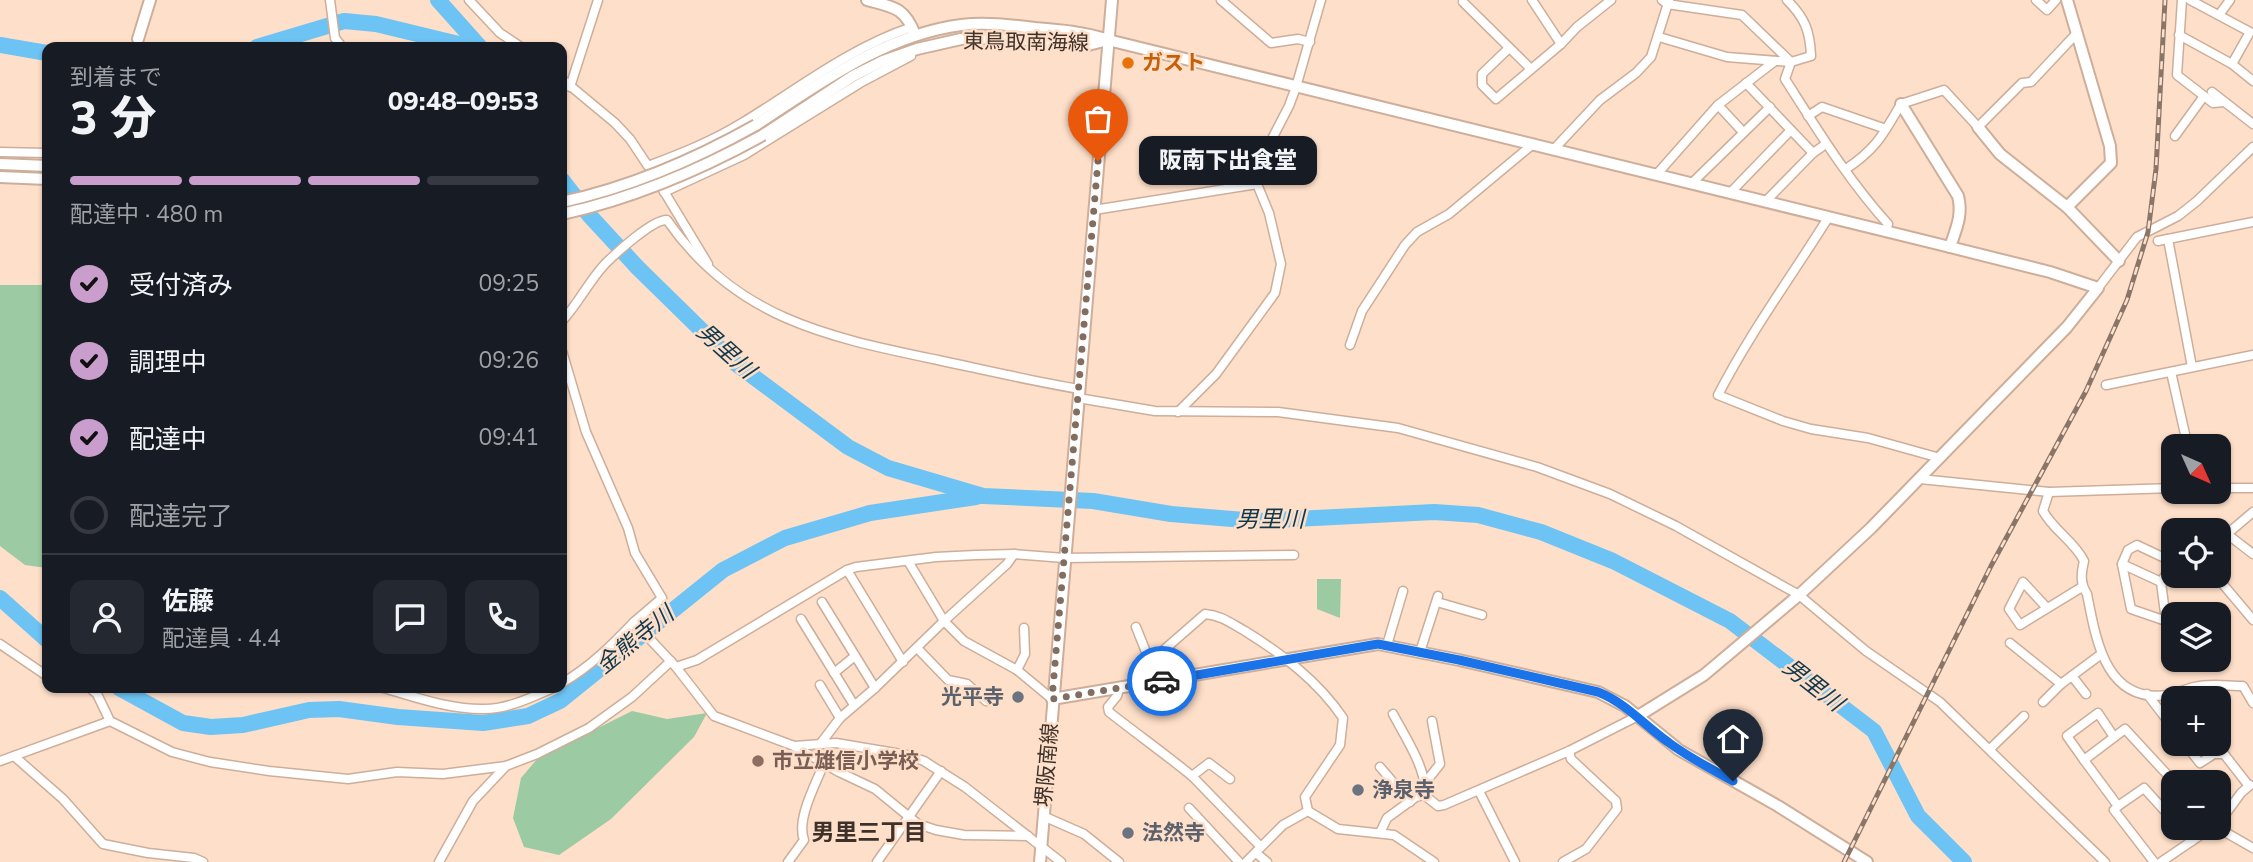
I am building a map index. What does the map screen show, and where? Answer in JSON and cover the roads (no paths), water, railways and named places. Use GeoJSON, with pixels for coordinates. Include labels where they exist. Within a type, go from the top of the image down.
{"type":"FeatureCollection","features":[{"type":"Feature","properties":{"kind":"main road"},"geometry":{"type":"LineString","coordinates":[[137,42],[150,0]]}},
{"type":"Feature","properties":{"kind":"main road"},"geometry":{"type":"LineString","coordinates":[[867,0],[902,11],[913,31]]}},
{"type":"Feature","properties":{"kind":"main road","name":"堺阪南線"},"geometry":{"type":"LineString","coordinates":[[1040,862],[1112,0]]}},
{"type":"Feature","properties":{"kind":"main road"},"geometry":{"type":"LineString","coordinates":[[2067,0],[2110,146],[2111,163],[2103,174],[2067,207]]}},
{"type":"Feature","properties":{"kind":"main road","name":"東鳥取南海線"},"geometry":{"type":"LineString","coordinates":[[567,201],[593,195],[690,160],[756,125],[848,66],[913,31],[961,25],[1005,24],[1089,34],[1108,40]]}},
{"type":"Feature","properties":{"kind":"main road","name":"東鳥取南海線"},"geometry":{"type":"LineString","coordinates":[[567,213],[629,197],[695,170],[763,135],[863,71],[917,49],[961,38],[1088,46],[1108,40]]}},
{"type":"Feature","properties":{"kind":"main road"},"geometry":{"type":"LineString","coordinates":[[1108,40],[2050,272],[2098,288],[2067,327],[1920,479],[1799,595],[1704,675],[1638,716]]}},
{"type":"Feature","properties":{"kind":"main road"},"geometry":{"type":"LineString","coordinates":[[1901,104],[1958,196],[1961,208],[1959,221],[1950,247]]}},
{"type":"Feature","properties":{"kind":"main road"},"geometry":{"type":"LineString","coordinates":[[1978,127],[2000,154],[2067,207],[2119,261]]}},
{"type":"Feature","properties":{"kind":"main road"},"geometry":{"type":"LineString","coordinates":[[0,164],[42,166]]}},
{"type":"Feature","properties":{"kind":"main road"},"geometry":{"type":"LineString","coordinates":[[0,177],[42,179]]}},
{"type":"Feature","properties":{"kind":"main road"},"geometry":{"type":"LineString","coordinates":[[1052,699],[1372,644],[1387,645],[1598,692],[1638,716],[1679,750],[1778,806],[1867,862]]}},
{"type":"Feature","properties":{"kind":"street"},"geometry":{"type":"LineString","coordinates":[[469,0],[500,33],[514,42]]}},
{"type":"Feature","properties":{"kind":"street"},"geometry":{"type":"LineString","coordinates":[[570,87],[597,0]]}},
{"type":"Feature","properties":{"kind":"street"},"geometry":{"type":"LineString","coordinates":[[1221,0],[1270,43],[1298,39],[1310,42]]}},
{"type":"Feature","properties":{"kind":"street"},"geometry":{"type":"LineString","coordinates":[[1178,412],[1216,374],[1275,293],[1281,264],[1269,213],[1257,184],[1260,162],[1289,106],[1321,0]]}},
{"type":"Feature","properties":{"kind":"street"},"geometry":{"type":"LineString","coordinates":[[1532,0],[1561,44]]}},
{"type":"Feature","properties":{"kind":"street"},"geometry":{"type":"LineString","coordinates":[[1509,48],[1482,74],[1482,85],[1496,99],[1611,0]]}},
{"type":"Feature","properties":{"kind":"street"},"geometry":{"type":"LineString","coordinates":[[1659,37],[1727,57],[1791,62],[1811,56],[1810,35],[1798,11],[1787,0]]}},
{"type":"Feature","properties":{"kind":"street"},"geometry":{"type":"LineString","coordinates":[[2036,0],[2048,10],[2056,0]]}},
{"type":"Feature","properties":{"kind":"street"},"geometry":{"type":"LineString","coordinates":[[2182,0],[2177,75],[2208,94],[2213,103],[2224,102],[2253,124]]}},
{"type":"Feature","properties":{"kind":"street"},"geometry":{"type":"LineString","coordinates":[[2190,0],[2250,32],[2232,64]]}},
{"type":"Feature","properties":{"kind":"street"},"geometry":{"type":"LineString","coordinates":[[2219,15],[2230,0]]}},
{"type":"Feature","properties":{"kind":"street"},"geometry":{"type":"LineString","coordinates":[[1555,149],[1600,100],[1636,73],[1651,57],[1659,37],[1666,1],[1742,15],[1791,62]]}},
{"type":"Feature","properties":{"kind":"street"},"geometry":{"type":"LineString","coordinates":[[1463,2],[1531,69]]}},
{"type":"Feature","properties":{"kind":"street"},"geometry":{"type":"LineString","coordinates":[[330,5],[335,38],[338,42]]}},
{"type":"Feature","properties":{"kind":"street"},"geometry":{"type":"LineString","coordinates":[[648,166],[701,144],[741,123],[863,47],[913,31]]}},
{"type":"Feature","properties":{"kind":"street"},"geometry":{"type":"LineString","coordinates":[[1846,169],[1881,140],[1901,104],[1944,90],[1978,127],[2022,83],[2031,82],[2077,33]]}},
{"type":"Feature","properties":{"kind":"street"},"geometry":{"type":"LineString","coordinates":[[2179,35],[2232,64],[2253,81]]}},
{"type":"Feature","properties":{"kind":"street"},"geometry":{"type":"LineString","coordinates":[[664,192],[744,155],[871,77],[937,44]]}},
{"type":"Feature","properties":{"kind":"street"},"geometry":{"type":"LineString","coordinates":[[1657,174],[1718,105],[1775,61]]}},
{"type":"Feature","properties":{"kind":"street"},"geometry":{"type":"LineString","coordinates":[[1791,62],[1785,79],[1865,199],[1888,224],[1886,232]]}},
{"type":"Feature","properties":{"kind":"street"},"geometry":{"type":"LineString","coordinates":[[1746,83],[1813,153]]}},
{"type":"Feature","properties":{"kind":"street"},"geometry":{"type":"LineString","coordinates":[[567,84],[615,123],[630,139],[712,269]]}},
{"type":"Feature","properties":{"kind":"street"},"geometry":{"type":"LineString","coordinates":[[2175,136],[2208,94]]}},
{"type":"Feature","properties":{"kind":"street"},"geometry":{"type":"LineString","coordinates":[[1718,105],[1744,132]]}},
{"type":"Feature","properties":{"kind":"street"},"geometry":{"type":"LineString","coordinates":[[1692,183],[1770,107]]}},
{"type":"Feature","properties":{"kind":"street"},"geometry":{"type":"LineString","coordinates":[[1808,116],[1822,107],[1886,129]]}},
{"type":"Feature","properties":{"kind":"street"},"geometry":{"type":"LineString","coordinates":[[1730,192],[1791,130]]}},
{"type":"Feature","properties":{"kind":"street"},"geometry":{"type":"LineString","coordinates":[[1350,345],[1362,311],[1405,245],[1417,232],[1449,214],[1533,144]]}},
{"type":"Feature","properties":{"kind":"street"},"geometry":{"type":"LineString","coordinates":[[1765,202],[1813,153],[1826,144]]}},
{"type":"Feature","properties":{"kind":"street"},"geometry":{"type":"LineString","coordinates":[[2098,288],[2137,237],[2160,227],[2188,209],[2253,147]]}},
{"type":"Feature","properties":{"kind":"street"},"geometry":{"type":"LineString","coordinates":[[0,152],[42,153]]}},
{"type":"Feature","properties":{"kind":"street"},"geometry":{"type":"LineString","coordinates":[[1094,210],[1257,184]]}},
{"type":"Feature","properties":{"kind":"street"},"geometry":{"type":"LineString","coordinates":[[1828,218],[1741,352],[1718,395],[1802,427],[1868,438],[1940,458]]}},
{"type":"Feature","properties":{"kind":"street"},"geometry":{"type":"LineString","coordinates":[[567,315],[606,264],[648,228],[661,220],[667,220],[693,255],[734,290],[776,315],[830,335],[1078,398],[1156,411],[1278,412],[1398,428],[1537,467],[1609,494],[1676,526],[1799,595],[1866,651],[1940,702],[2105,862]]}},
{"type":"Feature","properties":{"kind":"street"},"geometry":{"type":"LineString","coordinates":[[2158,241],[2253,222]]}},
{"type":"Feature","properties":{"kind":"street"},"geometry":{"type":"LineString","coordinates":[[2168,239],[2192,367]]}},
{"type":"Feature","properties":{"kind":"street"},"geometry":{"type":"LineString","coordinates":[[2106,385],[2253,355]]}},
{"type":"Feature","properties":{"kind":"street"},"geometry":{"type":"LineString","coordinates":[[567,368],[586,432],[628,528],[635,553],[662,598],[637,624],[567,680]]}},
{"type":"Feature","properties":{"kind":"street"},"geometry":{"type":"LineString","coordinates":[[2172,372],[2185,434]]}},
{"type":"Feature","properties":{"kind":"street"},"geometry":{"type":"LineString","coordinates":[[1920,479],[2049,492],[2161,488]]}},
{"type":"Feature","properties":{"kind":"street"},"geometry":{"type":"LineString","coordinates":[[2231,488],[2253,488]]}},
{"type":"Feature","properties":{"kind":"street"},"geometry":{"type":"LineString","coordinates":[[2049,492],[2043,512],[2049,522],[2078,549],[2084,561],[2082,587],[2087,594],[2100,655],[2120,682],[2134,691],[2167,695],[2207,685],[2243,686],[2253,703]]}},
{"type":"Feature","properties":{"kind":"street"},"geometry":{"type":"LineString","coordinates":[[2231,531],[2253,512]]}},
{"type":"Feature","properties":{"kind":"street"},"geometry":{"type":"LineString","coordinates":[[2231,537],[2253,554]]}},
{"type":"Feature","properties":{"kind":"street"},"geometry":{"type":"LineString","coordinates":[[2161,556],[2137,545],[2128,550],[2123,564],[2131,609],[2166,621],[2162,588]]}},
{"type":"Feature","properties":{"kind":"street"},"geometry":{"type":"LineString","coordinates":[[821,743],[840,718],[1007,564],[1014,554]]}},
{"type":"Feature","properties":{"kind":"street"},"geometry":{"type":"LineString","coordinates":[[96,693],[110,721],[172,752],[210,762],[348,779],[397,772],[443,774],[506,766],[537,754],[599,721],[672,663],[697,660],[856,567],[936,557],[1014,554],[1294,555]]}},
{"type":"Feature","properties":{"kind":"street"},"geometry":{"type":"LineString","coordinates":[[908,561],[944,621],[964,642],[1017,670],[1052,699]]}},
{"type":"Feature","properties":{"kind":"street"},"geometry":{"type":"LineString","coordinates":[[2123,564],[2161,582]]}},
{"type":"Feature","properties":{"kind":"street"},"geometry":{"type":"LineString","coordinates":[[847,570],[902,662]]}},
{"type":"Feature","properties":{"kind":"street"},"geometry":{"type":"LineString","coordinates":[[2047,608],[2023,582],[2009,609],[2020,625],[2082,587]]}},
{"type":"Feature","properties":{"kind":"street"},"geometry":{"type":"LineString","coordinates":[[2227,588],[2253,620]]}},
{"type":"Feature","properties":{"kind":"street"},"geometry":{"type":"LineString","coordinates":[[1387,645],[1403,591]]}},
{"type":"Feature","properties":{"kind":"street"},"geometry":{"type":"LineString","coordinates":[[1420,652],[1437,599],[1482,615]]}},
{"type":"Feature","properties":{"kind":"street"},"geometry":{"type":"LineString","coordinates":[[822,602],[875,688]]}},
{"type":"Feature","properties":{"kind":"street"},"geometry":{"type":"LineString","coordinates":[[1150,662],[1205,614],[1216,614],[1288,660],[1331,700],[1343,718],[1340,745],[1305,797],[1308,811],[1338,829],[1394,835],[1434,862]]}},
{"type":"Feature","properties":{"kind":"street"},"geometry":{"type":"LineString","coordinates":[[801,619],[854,705]]}},
{"type":"Feature","properties":{"kind":"street"},"geometry":{"type":"LineString","coordinates":[[637,624],[714,716],[794,746],[875,789],[918,824],[964,835],[1028,836]]}},
{"type":"Feature","properties":{"kind":"street"},"geometry":{"type":"LineString","coordinates":[[1136,627],[1150,662],[1166,681]]}},
{"type":"Feature","properties":{"kind":"street"},"geometry":{"type":"LineString","coordinates":[[1017,670],[1025,654],[1024,628]]}},
{"type":"Feature","properties":{"kind":"street"},"geometry":{"type":"LineString","coordinates":[[2010,643],[2061,684]]}},
{"type":"Feature","properties":{"kind":"street"},"geometry":{"type":"LineString","coordinates":[[0,645],[42,673]]}},
{"type":"Feature","properties":{"kind":"street"},"geometry":{"type":"LineString","coordinates":[[917,648],[948,680],[967,684],[986,701]]}},
{"type":"Feature","properties":{"kind":"street"},"geometry":{"type":"LineString","coordinates":[[2043,702],[2061,684],[2100,655]]}},
{"type":"Feature","properties":{"kind":"street"},"geometry":{"type":"LineString","coordinates":[[834,673],[855,656]]}},
{"type":"Feature","properties":{"kind":"street"},"geometry":{"type":"LineString","coordinates":[[2072,676],[2086,694]]}},
{"type":"Feature","properties":{"kind":"street"},"geometry":{"type":"LineString","coordinates":[[820,685],[840,718]]}},
{"type":"Feature","properties":{"kind":"street"},"geometry":{"type":"LineString","coordinates":[[1119,689],[1108,707],[1109,712],[1192,776],[1267,862]]}},
{"type":"Feature","properties":{"kind":"street"},"geometry":{"type":"LineString","coordinates":[[401,693],[453,707],[486,709],[514,704],[541,693]]}},
{"type":"Feature","properties":{"kind":"street"},"geometry":{"type":"LineString","coordinates":[[2147,694],[2161,712]]}},
{"type":"Feature","properties":{"kind":"street"},"geometry":{"type":"LineString","coordinates":[[2114,737],[2098,713],[2067,736],[2118,806]]}},
{"type":"Feature","properties":{"kind":"street"},"geometry":{"type":"LineString","coordinates":[[1393,714],[1412,749],[1425,783],[1424,795]]}},
{"type":"Feature","properties":{"kind":"street"},"geometry":{"type":"LineString","coordinates":[[1424,795],[1438,806],[1479,791],[1569,751],[1638,716]]}},
{"type":"Feature","properties":{"kind":"street"},"geometry":{"type":"LineString","coordinates":[[1990,749],[2024,716]]}},
{"type":"Feature","properties":{"kind":"street"},"geometry":{"type":"LineString","coordinates":[[1425,783],[1440,764],[1432,720]]}},
{"type":"Feature","properties":{"kind":"street"},"geometry":{"type":"LineString","coordinates":[[0,761],[110,721]]}},
{"type":"Feature","properties":{"kind":"street"},"geometry":{"type":"LineString","coordinates":[[2084,760],[2125,729],[2163,770]]}},
{"type":"Feature","properties":{"kind":"street"},"geometry":{"type":"LineString","coordinates":[[794,746],[836,743],[907,755],[924,761],[965,787],[1061,862]]}},
{"type":"Feature","properties":{"kind":"street"},"geometry":{"type":"LineString","coordinates":[[1563,862],[1586,849],[1616,809],[1616,801],[1571,759],[1569,751]]}},
{"type":"Feature","properties":{"kind":"street"},"geometry":{"type":"LineString","coordinates":[[15,756],[63,799],[103,844],[194,858],[203,862]]}},
{"type":"Feature","properties":{"kind":"street"},"geometry":{"type":"LineString","coordinates":[[2194,756],[2200,763],[2211,756]]}},
{"type":"Feature","properties":{"kind":"street"},"geometry":{"type":"LineString","coordinates":[[2226,756],[2251,785],[2231,810]]}},
{"type":"Feature","properties":{"kind":"street"},"geometry":{"type":"LineString","coordinates":[[788,862],[804,840],[801,832],[802,821],[824,763]]}},
{"type":"Feature","properties":{"kind":"street"},"geometry":{"type":"LineString","coordinates":[[1192,776],[1209,763],[1230,779]]}},
{"type":"Feature","properties":{"kind":"street"},"geometry":{"type":"LineString","coordinates":[[439,862],[473,801],[506,766]]}},
{"type":"Feature","properties":{"kind":"street"},"geometry":{"type":"LineString","coordinates":[[1380,767],[1409,802]]}},
{"type":"Feature","properties":{"kind":"street"},"geometry":{"type":"LineString","coordinates":[[877,862],[941,771]]}},
{"type":"Feature","properties":{"kind":"street"},"geometry":{"type":"LineString","coordinates":[[2154,862],[2115,810],[2144,788],[2161,807]]}},
{"type":"Feature","properties":{"kind":"street"},"geometry":{"type":"LineString","coordinates":[[1479,791],[1515,862]]}},
{"type":"Feature","properties":{"kind":"street"},"geometry":{"type":"LineString","coordinates":[[1380,833],[1387,818],[1416,797],[1424,795]]}},
{"type":"Feature","properties":{"kind":"street"},"geometry":{"type":"LineString","coordinates":[[1189,808],[1239,862]]}},
{"type":"Feature","properties":{"kind":"street"},"geometry":{"type":"LineString","coordinates":[[1246,862],[1283,825],[1308,811]]}},
{"type":"Feature","properties":{"kind":"street"},"geometry":{"type":"LineString","coordinates":[[1043,816],[1084,834],[1119,862]]}},
{"type":"Feature","properties":{"kind":"street"},"geometry":{"type":"LineString","coordinates":[[2231,834],[2253,848]]}},
{"type":"Feature","properties":{"kind":"street"},"geometry":{"type":"LineString","coordinates":[[2161,862],[2192,841]]}},
{"type":"Feature","properties":{"kind":"waterway"},"geometry":{"type":"LineString","coordinates":[[438,0],[476,42]]}},
{"type":"Feature","properties":{"kind":"waterway"},"geometry":{"type":"LineString","coordinates":[[274,42],[344,21],[376,24],[450,42]]}},
{"type":"Feature","properties":{"kind":"waterway"},"geometry":{"type":"LineString","coordinates":[[0,45],[42,52]]}},
{"type":"Feature","properties":{"kind":"waterway","name":"男里川"},"geometry":{"type":"LineString","coordinates":[[567,186],[638,268],[735,363],[848,447],[888,468],[983,496],[1093,501],[1171,514],[1257,521],[1434,512],[1478,515],[1541,532],[1613,561],[1730,621],[1874,731],[1918,816],[1964,862]]}},
{"type":"Feature","properties":{"kind":"waterway","name":"金熊寺川"},"geometry":{"type":"LineString","coordinates":[[128,693],[183,723],[211,727],[243,725],[309,710],[339,709],[398,717],[483,723],[528,716],[560,701],[723,570],[785,538],[870,513],[976,497]]}},
{"type":"Feature","properties":{"kind":"waterway","name":"金熊寺川"},"geometry":{"type":"LineString","coordinates":[[0,598],[42,636]]}},
{"type":"Feature","properties":{"kind":"railway"},"geometry":{"type":"LineString","coordinates":[[1844,862],[1991,566],[2086,391],[2127,300],[2148,232],[2156,169],[2165,0]]}},
{"type":"Feature","properties":{"kind":"place","name":"ガスト"},"geometry":{"type":"Point","coordinates":[1128,63]}},
{"type":"Feature","properties":{"kind":"place","name":"阪南下出食堂"},"geometry":{"type":"Point","coordinates":[1098,161]}},
{"type":"Feature","properties":{"kind":"place","name":"光平寺"},"geometry":{"type":"Point","coordinates":[1018,697]}},
{"type":"Feature","properties":{"kind":"place","name":"市立雄信小学校"},"geometry":{"type":"Point","coordinates":[758,761]}},
{"type":"Feature","properties":{"kind":"place","name":"浄泉寺"},"geometry":{"type":"Point","coordinates":[1358,790]}},
{"type":"Feature","properties":{"kind":"place","name":"法然寺"},"geometry":{"type":"Point","coordinates":[1128,833]}},
{"type":"Feature","properties":{"kind":"district","name":"男里三丁目"},"geometry":{"type":"Point","coordinates":[869,832]}}]}
